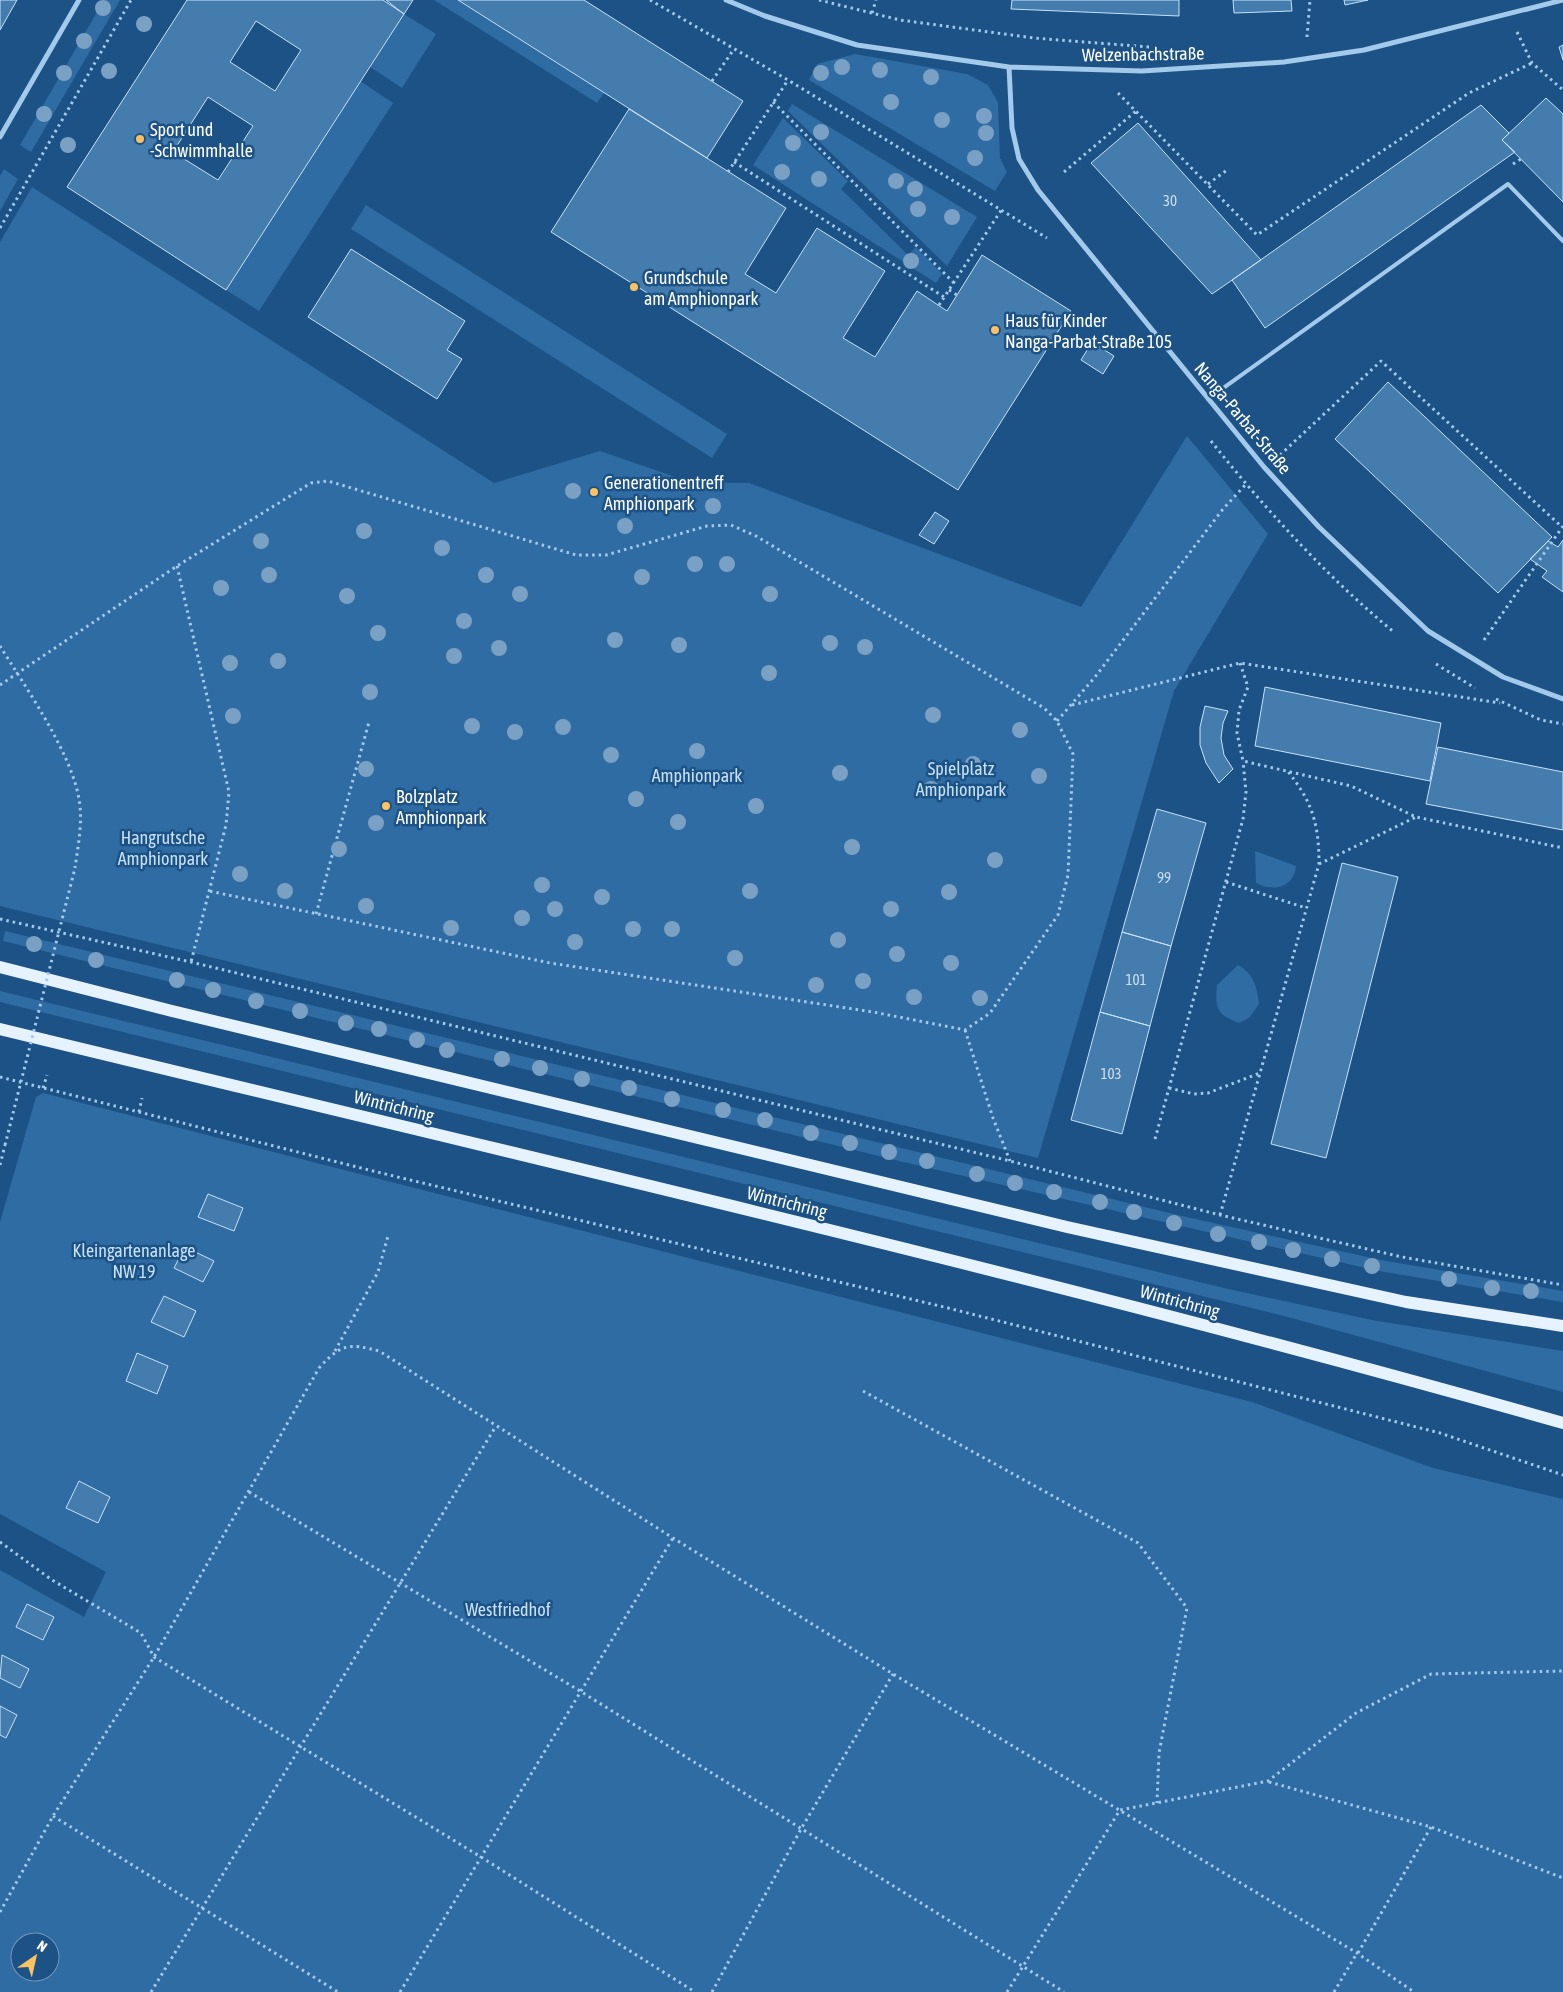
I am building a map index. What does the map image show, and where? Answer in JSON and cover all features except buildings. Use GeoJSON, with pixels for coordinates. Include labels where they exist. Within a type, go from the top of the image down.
{"type":"FeatureCollection","features":[{"type":"Feature","properties":{"kind":"main road"},"geometry":{"type":"LineString","coordinates":[[0,967],[182,1014],[1067,1227],[1406,1302],[1563,1326]]}},
{"type":"Feature","properties":{"kind":"main road","name":"Wintrichring"},"geometry":{"type":"LineString","coordinates":[[0,1029],[1050,1285],[1387,1373],[1563,1423]]}},
{"type":"Feature","properties":{"kind":"street"},"geometry":{"type":"LineString","coordinates":[[0,137],[79,0]]}},
{"type":"Feature","properties":{"kind":"street","name":"Welzenbachstraße"},"geometry":{"type":"LineString","coordinates":[[726,0],[765,16],[857,45],[1009,67],[1142,71],[1284,62],[1364,50],[1563,0]]}},
{"type":"Feature","properties":{"kind":"street","name":"Nanga-Parbat-Straße"},"geometry":{"type":"LineString","coordinates":[[1009,67],[1012,128],[1019,159],[1038,190],[1264,468],[1319,526],[1428,631],[1503,677],[1563,699]]}},
{"type":"Feature","properties":{"kind":"lane"},"geometry":{"type":"LineString","coordinates":[[1208,399],[1508,184],[1563,241]]}},
{"type":"Feature","properties":{"kind":"path"},"geometry":{"type":"LineString","coordinates":[[0,228],[131,0]]}},
{"type":"Feature","properties":{"kind":"path"},"geometry":{"type":"LineString","coordinates":[[650,0],[788,80],[1050,240]]}},
{"type":"Feature","properties":{"kind":"path"},"geometry":{"type":"LineString","coordinates":[[819,0],[900,20],[1034,38],[1156,47]]}},
{"type":"Feature","properties":{"kind":"path"},"geometry":{"type":"LineString","coordinates":[[872,13],[876,0]]}},
{"type":"Feature","properties":{"kind":"path"},"geometry":{"type":"LineString","coordinates":[[1307,41],[1310,0]]}},
{"type":"Feature","properties":{"kind":"path"},"geometry":{"type":"LineString","coordinates":[[1507,14],[1532,63],[1563,90]]}},
{"type":"Feature","properties":{"kind":"path"},"geometry":{"type":"LineString","coordinates":[[712,82],[734,49]]}},
{"type":"Feature","properties":{"kind":"path"},"geometry":{"type":"LineString","coordinates":[[1114,89],[1258,235],[1469,93],[1532,63]]}},
{"type":"Feature","properties":{"kind":"path"},"geometry":{"type":"LineString","coordinates":[[728,172],[788,80]]}},
{"type":"Feature","properties":{"kind":"path"},"geometry":{"type":"LineString","coordinates":[[773,102],[954,283]]}},
{"type":"Feature","properties":{"kind":"path"},"geometry":{"type":"LineString","coordinates":[[1064,172],[1136,111]]}},
{"type":"Feature","properties":{"kind":"path"},"geometry":{"type":"LineString","coordinates":[[734,162],[944,297]]}},
{"type":"Feature","properties":{"kind":"path"},"geometry":{"type":"LineString","coordinates":[[1208,184],[1227,170]]}},
{"type":"Feature","properties":{"kind":"path"},"geometry":{"type":"LineString","coordinates":[[939,305],[1002,209]]}},
{"type":"Feature","properties":{"kind":"path"},"geometry":{"type":"LineString","coordinates":[[949,290],[957,295]]}},
{"type":"Feature","properties":{"kind":"path"},"geometry":{"type":"LineString","coordinates":[[1264,468],[1381,361],[1562,526],[1472,658]]}},
{"type":"Feature","properties":{"kind":"path"},"geometry":{"type":"LineString","coordinates":[[1209,438],[1246,484],[1306,550],[1401,638]]}},
{"type":"Feature","properties":{"kind":"path"},"geometry":{"type":"LineString","coordinates":[[0,685],[18,675],[177,566],[311,483],[328,481],[576,555],[606,555],[707,526],[731,525],[756,536],[1044,708],[1057,721],[1073,754],[1068,875],[1058,915],[990,1013],[965,1030],[873,1012],[550,963],[209,891]]}},
{"type":"Feature","properties":{"kind":"path"},"geometry":{"type":"LineString","coordinates":[[1057,721],[1095,677],[1223,509],[1246,484]]}},
{"type":"Feature","properties":{"kind":"path"},"geometry":{"type":"LineString","coordinates":[[177,566],[229,792],[226,825],[191,962]]}},
{"type":"Feature","properties":{"kind":"path"},"geometry":{"type":"LineString","coordinates":[[0,646],[69,762],[79,800],[80,832],[75,868],[0,1164]]}},
{"type":"Feature","properties":{"kind":"path"},"geometry":{"type":"LineString","coordinates":[[1428,659],[1479,690]]}},
{"type":"Feature","properties":{"kind":"path"},"geometry":{"type":"LineString","coordinates":[[1070,706],[1240,663],[1503,703]]}},
{"type":"Feature","properties":{"kind":"path"},"geometry":{"type":"LineString","coordinates":[[1155,1139],[1243,819],[1246,792],[1243,761],[1237,733],[1239,710],[1248,687],[1240,663]]}},
{"type":"Feature","properties":{"kind":"path"},"geometry":{"type":"LineString","coordinates":[[1487,694],[1541,720],[1563,724]]}},
{"type":"Feature","properties":{"kind":"path"},"geometry":{"type":"LineString","coordinates":[[316,914],[369,722]]}},
{"type":"Feature","properties":{"kind":"path"},"geometry":{"type":"LineString","coordinates":[[1243,761],[1286,769],[1351,786],[1416,817],[1563,848]]}},
{"type":"Feature","properties":{"kind":"path"},"geometry":{"type":"LineString","coordinates":[[1220,1215],[1319,864],[1319,834],[1311,807],[1301,788],[1286,769]]}},
{"type":"Feature","properties":{"kind":"path"},"geometry":{"type":"LineString","coordinates":[[1319,864],[1416,817]]}},
{"type":"Feature","properties":{"kind":"path"},"geometry":{"type":"LineString","coordinates":[[1226,882],[1306,908]]}},
{"type":"Feature","properties":{"kind":"path"},"geometry":{"type":"LineString","coordinates":[[0,919],[191,962],[1402,1258],[1563,1284]]}},
{"type":"Feature","properties":{"kind":"path"},"geometry":{"type":"LineString","coordinates":[[965,1030],[993,1118],[1010,1161]]}},
{"type":"Feature","properties":{"kind":"path"},"geometry":{"type":"LineString","coordinates":[[1169,1088],[1194,1094],[1208,1093],[1260,1073]]}},
{"type":"Feature","properties":{"kind":"path"},"geometry":{"type":"LineString","coordinates":[[44,1088],[46,1075]]}},
{"type":"Feature","properties":{"kind":"path"},"geometry":{"type":"LineString","coordinates":[[0,1077],[381,1173],[953,1309],[1440,1433],[1563,1475]]}},
{"type":"Feature","properties":{"kind":"path"},"geometry":{"type":"LineString","coordinates":[[139,1112],[142,1098]]}},
{"type":"Feature","properties":{"kind":"path"},"geometry":{"type":"LineString","coordinates":[[0,1912],[53,1816],[154,1657],[319,1368],[334,1352],[378,1272],[388,1236]]}},
{"type":"Feature","properties":{"kind":"path"},"geometry":{"type":"LineString","coordinates":[[334,1352],[356,1345],[379,1351],[673,1538],[893,1674],[1358,1953],[1414,1992]]}},
{"type":"Feature","properties":{"kind":"path"},"geometry":{"type":"LineString","coordinates":[[863,1391],[1138,1543],[1187,1608],[1159,1753],[1157,1803]]}},
{"type":"Feature","properties":{"kind":"path"},"geometry":{"type":"LineString","coordinates":[[151,1992],[496,1426]]}},
{"type":"Feature","properties":{"kind":"path"},"geometry":{"type":"LineString","coordinates":[[249,1492],[580,1691],[1064,1992]]}},
{"type":"Feature","properties":{"kind":"path"},"geometry":{"type":"LineString","coordinates":[[400,1992],[673,1538]]}},
{"type":"Feature","properties":{"kind":"path"},"geometry":{"type":"LineString","coordinates":[[0,1542],[52,1580],[141,1633],[154,1657],[481,1857],[695,1992]]}},
{"type":"Feature","properties":{"kind":"path"},"geometry":{"type":"LineString","coordinates":[[1007,1992],[1120,1810],[1268,1781],[1356,1713],[1431,1674],[1563,1671]]}},
{"type":"Feature","properties":{"kind":"path"},"geometry":{"type":"LineString","coordinates":[[712,1992],[801,1829],[893,1674]]}},
{"type":"Feature","properties":{"kind":"path"},"geometry":{"type":"LineString","coordinates":[[1268,1781],[1431,1827],[1563,1878]]}},
{"type":"Feature","properties":{"kind":"path"},"geometry":{"type":"LineString","coordinates":[[53,1816],[338,1992]]}},
{"type":"Feature","properties":{"kind":"path"},"geometry":{"type":"LineString","coordinates":[[1334,1992],[1431,1827]]}},
{"type":"Feature","properties":{"kind":"green space"},"geometry":{"type":"Polygon","coordinates":[[[104,0],[120,0],[31,152],[20,145],[104,0]]]}},
{"type":"Feature","properties":{"kind":"green space"},"geometry":{"type":"Polygon","coordinates":[[[434,0],[458,0],[604,93],[597,103],[434,0]]]}},
{"type":"Feature","properties":{"kind":"green space"},"geometry":{"type":"Polygon","coordinates":[[[404,14],[436,34],[402,88],[370,67],[404,14]]]}},
{"type":"Feature","properties":{"kind":"green space"},"geometry":{"type":"Polygon","coordinates":[[[855,54],[967,74],[988,85],[998,103],[1000,158],[1007,172],[995,191],[809,80],[817,64],[855,54]]]}},
{"type":"Feature","properties":{"kind":"green space"},"geometry":{"type":"Polygon","coordinates":[[[360,81],[393,103],[259,311],[226,290],[360,81]]]}},
{"type":"Feature","properties":{"kind":"green space"},"geometry":{"type":"Polygon","coordinates":[[[792,104],[977,217],[947,266],[788,111],[792,104]]]}},
{"type":"Feature","properties":{"kind":"green space"},"geometry":{"type":"Polygon","coordinates":[[[783,118],[848,181],[841,189],[908,255],[916,247],[942,274],[936,283],[753,165],[783,118]]]}},
{"type":"Feature","properties":{"kind":"green space"},"geometry":{"type":"Polygon","coordinates":[[[4,169],[18,179],[0,211],[0,176],[4,169]]]}},
{"type":"Feature","properties":{"kind":"green space","name":"Amphionpark"},"geometry":{"type":"Polygon","coordinates":[[[32,187],[494,483],[600,451],[690,482],[749,483],[1081,607],[1187,436],[1268,534],[1174,691],[1038,1158],[0,906],[0,242],[32,187]]]}},
{"type":"Feature","properties":{"kind":"green space"},"geometry":{"type":"Polygon","coordinates":[[[366,205],[727,434],[712,458],[351,229],[366,205]]]}},
{"type":"Feature","properties":{"kind":"green space"},"geometry":{"type":"Polygon","coordinates":[[[1255,851],[1296,866],[1291,879],[1282,886],[1276,887],[1263,886],[1256,883],[1255,851]]]}},
{"type":"Feature","properties":{"kind":"green space"},"geometry":{"type":"Polygon","coordinates":[[[5,931],[1182,1216],[1381,1260],[1563,1291],[1563,1302],[1379,1271],[899,1161],[3,941],[5,931]]]}},
{"type":"Feature","properties":{"kind":"green space"},"geometry":{"type":"Polygon","coordinates":[[[1238,965],[1248,972],[1254,982],[1259,1004],[1250,1017],[1239,1023],[1221,1013],[1216,999],[1217,985],[1238,965]]]}},
{"type":"Feature","properties":{"kind":"green space"},"geometry":{"type":"Polygon","coordinates":[[[0,991],[1224,1288],[1372,1320],[1563,1351],[1563,1392],[1284,1316],[0,1002],[0,991]]]}},
{"type":"Feature","properties":{"kind":"green space","name":"Westfriedhof"},"geometry":{"type":"Polygon","coordinates":[[[43,1093],[1252,1402],[1433,1468],[1563,1499],[1563,1992],[0,1992],[0,1570],[84,1617],[106,1572],[0,1514],[0,1222],[36,1097],[43,1093]]]}},
{"type":"Feature","properties":{"kind":"place","name":"Sport und -Schwimmhalle"},"geometry":{"type":"Point","coordinates":[140,139]}},
{"type":"Feature","properties":{"kind":"place","name":"Grundschule am Amphionpark"},"geometry":{"type":"Point","coordinates":[634,287]}},
{"type":"Feature","properties":{"kind":"place","name":"Haus für Kinder Nanga-Parbat-Straße 105"},"geometry":{"type":"Point","coordinates":[995,330]}},
{"type":"Feature","properties":{"kind":"place","name":"Generationentreff Amphionpark"},"geometry":{"type":"Point","coordinates":[594,492]}},
{"type":"Feature","properties":{"kind":"place","name":"Bolzplatz Amphionpark"},"geometry":{"type":"Point","coordinates":[386,806]}},
{"type":"Feature","properties":{"kind":"park label","name":"Spielplatz Amphionpark"},"geometry":{"type":"Point","coordinates":[961,778]}},
{"type":"Feature","properties":{"kind":"park label","name":"Hangrutsche Amphionpark"},"geometry":{"type":"Point","coordinates":[163,848]}},
{"type":"Feature","properties":{"kind":"park label","name":"Kleingartenanlage NW 19"},"geometry":{"type":"Point","coordinates":[134,1260]}}]}
